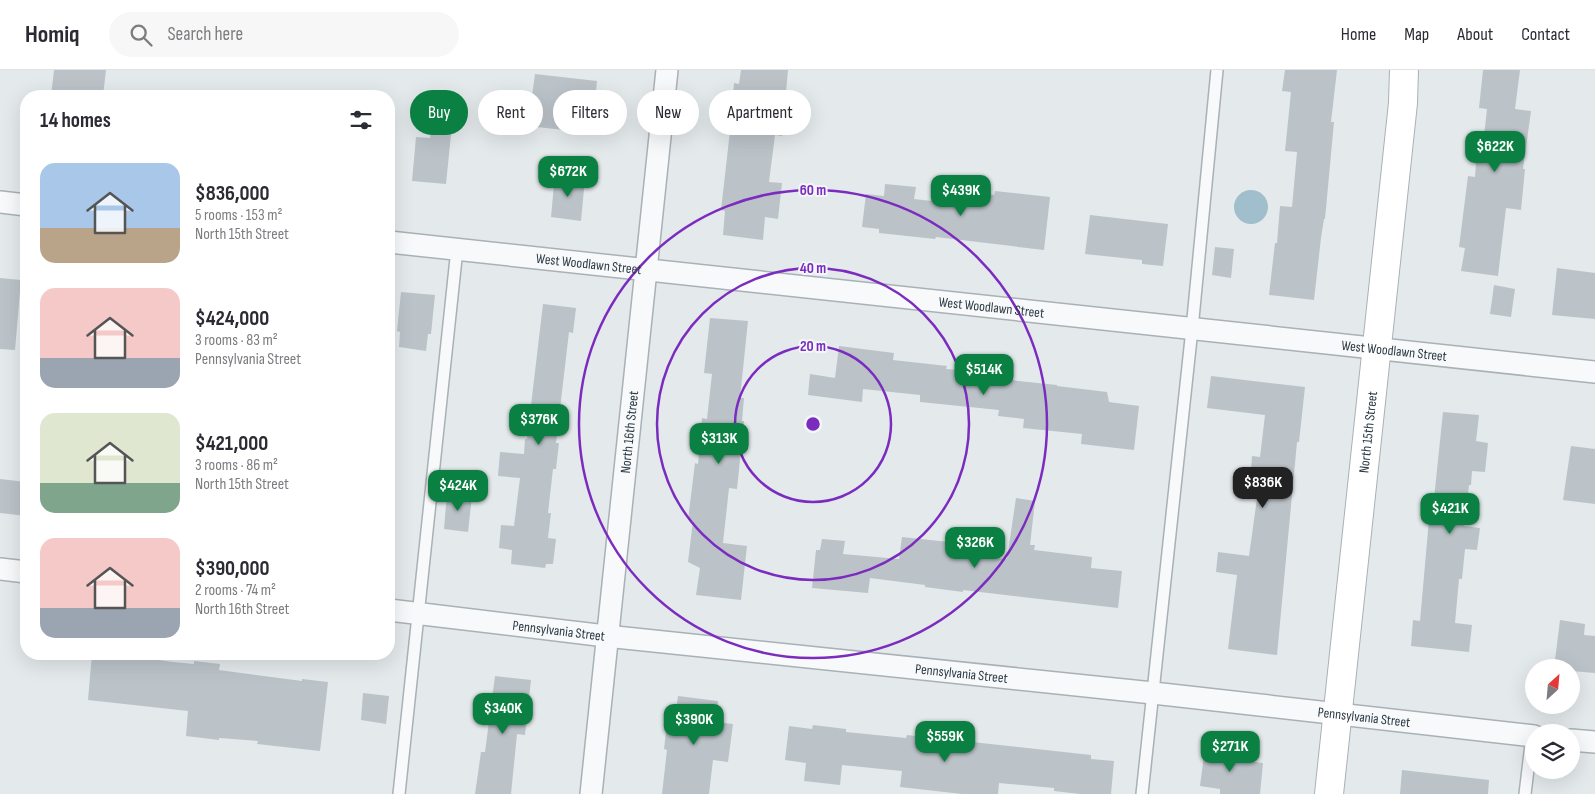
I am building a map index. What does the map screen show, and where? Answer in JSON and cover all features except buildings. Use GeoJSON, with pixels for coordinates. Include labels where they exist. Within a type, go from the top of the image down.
{"type":"FeatureCollection","features":[{"type":"Feature","properties":{"kind":"main road","name":"North 15th Street"},"geometry":{"type":"LineString","coordinates":[[1329,794],[1403,103],[1404,70]]}},
{"type":"Feature","properties":{"kind":"street","name":"North 16th Street"},"geometry":{"type":"LineString","coordinates":[[591,794],[606,636],[668,70]]}},
{"type":"Feature","properties":{"kind":"street"},"geometry":{"type":"LineString","coordinates":[[0,202],[20,204]]}},
{"type":"Feature","properties":{"kind":"street","name":"West Woodlawn Street"},"geometry":{"type":"LineString","coordinates":[[395,243],[1595,372]]}},
{"type":"Feature","properties":{"kind":"street"},"geometry":{"type":"LineString","coordinates":[[0,569],[20,571]]}},
{"type":"Feature","properties":{"kind":"street","name":"Pennsylvania Street"},"geometry":{"type":"LineString","coordinates":[[395,611],[606,636],[1153,693],[1525,735]]}},
{"type":"Feature","properties":{"kind":"street"},"geometry":{"type":"LineString","coordinates":[[1580,741],[1595,742]]}},
{"type":"Feature","properties":{"kind":"lane"},"geometry":{"type":"LineString","coordinates":[[1142,794],[1192,329],[1217,70]]}},
{"type":"Feature","properties":{"kind":"lane"},"geometry":{"type":"LineString","coordinates":[[399,794],[457,249]]}},
{"type":"Feature","properties":{"kind":"lane"},"geometry":{"type":"LineString","coordinates":[[1525,794],[1527,779]]}},
{"type":"Feature","properties":{"kind":"water"},"geometry":{"type":"Polygon","coordinates":[[[1251,190],[1258,191],[1263,195],[1267,200],[1267,214],[1263,219],[1258,223],[1251,224],[1244,223],[1239,219],[1235,214],[1234,207],[1235,200],[1239,195],[1244,191],[1251,190]]]}}]}
